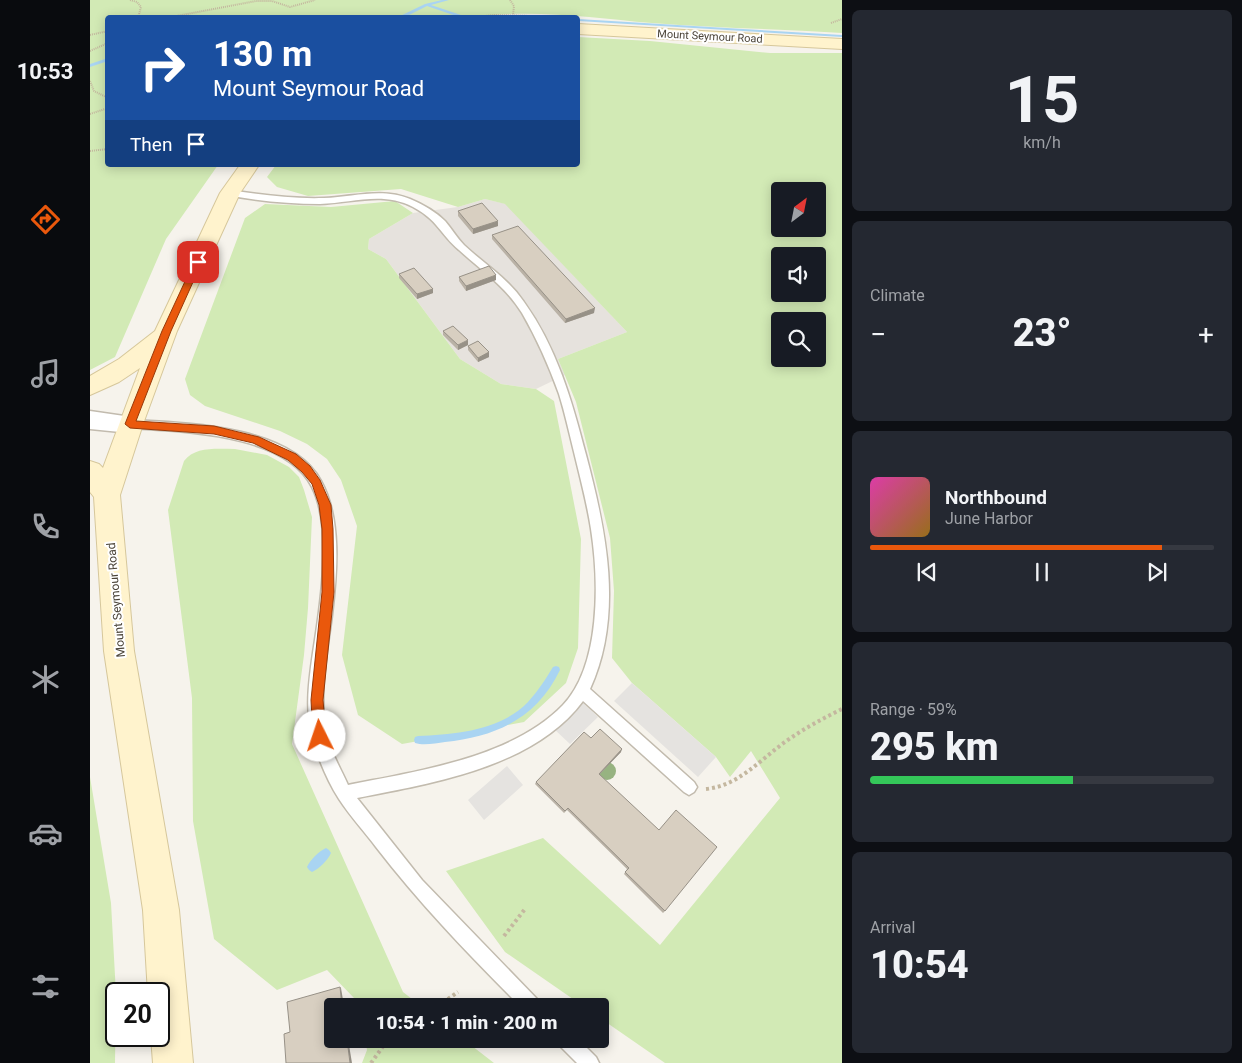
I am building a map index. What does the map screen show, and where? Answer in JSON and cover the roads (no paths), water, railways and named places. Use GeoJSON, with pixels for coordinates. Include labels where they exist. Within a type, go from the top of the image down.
{"type":"FeatureCollection","features":[{"type":"Feature","properties":{"kind":"street","name":"Mount Seymour Road"},"geometry":{"type":"LineString","coordinates":[[580,29],[842,44]]}},
{"type":"Feature","properties":{"kind":"street","name":"Mount Seymour Road"},"geometry":{"type":"LineString","coordinates":[[173,1063],[161,910],[119,651],[99,483],[130,424],[166,331],[230,194],[249,167]]}},
{"type":"Feature","properties":{"kind":"street"},"geometry":{"type":"LineString","coordinates":[[90,386],[121,372],[140,357],[166,331]]}},
{"type":"Feature","properties":{"kind":"street"},"geometry":{"type":"LineString","coordinates":[[90,420],[130,424]]}},
{"type":"Feature","properties":{"kind":"lane"},"geometry":{"type":"LineString","coordinates":[[230,194],[290,200],[324,201],[383,197],[406,201],[436,218],[460,246],[487,266],[524,309],[544,346],[569,408],[599,540],[601,601],[596,646],[582,692],[568,711],[526,743],[457,767],[421,777],[344,793]]}},
{"type":"Feature","properties":{"kind":"lane"},"geometry":{"type":"LineString","coordinates":[[130,424],[214,430],[255,440],[292,457],[306,469],[317,483],[325,505],[328,546],[328,592],[317,700],[320,736],[344,793],[416,886],[524,998]]}},
{"type":"Feature","properties":{"kind":"lane"},"geometry":{"type":"LineString","coordinates":[[582,692],[689,787]]}},
{"type":"Feature","properties":{"kind":"lane"},"geometry":{"type":"LineString","coordinates":[[574,1048],[590,1063]]}},
{"type":"Feature","properties":{"kind":"waterway"},"geometry":{"type":"LineString","coordinates":[[406,15],[426,5],[447,0]]}},
{"type":"Feature","properties":{"kind":"waterway"},"geometry":{"type":"LineString","coordinates":[[427,5],[459,15]]}},
{"type":"Feature","properties":{"kind":"waterway"},"geometry":{"type":"LineString","coordinates":[[580,20],[842,36]]}},
{"type":"Feature","properties":{"kind":"waterway"},"geometry":{"type":"LineString","coordinates":[[90,66],[105,60]]}},
{"type":"Feature","properties":{"kind":"waterway"},"geometry":{"type":"LineString","coordinates":[[418,740],[469,735],[502,724],[516,717],[530,706],[556,670]]}},
{"type":"Feature","properties":{"kind":"waterway"},"geometry":{"type":"LineString","coordinates":[[312,867],[326,853]]}}]}
